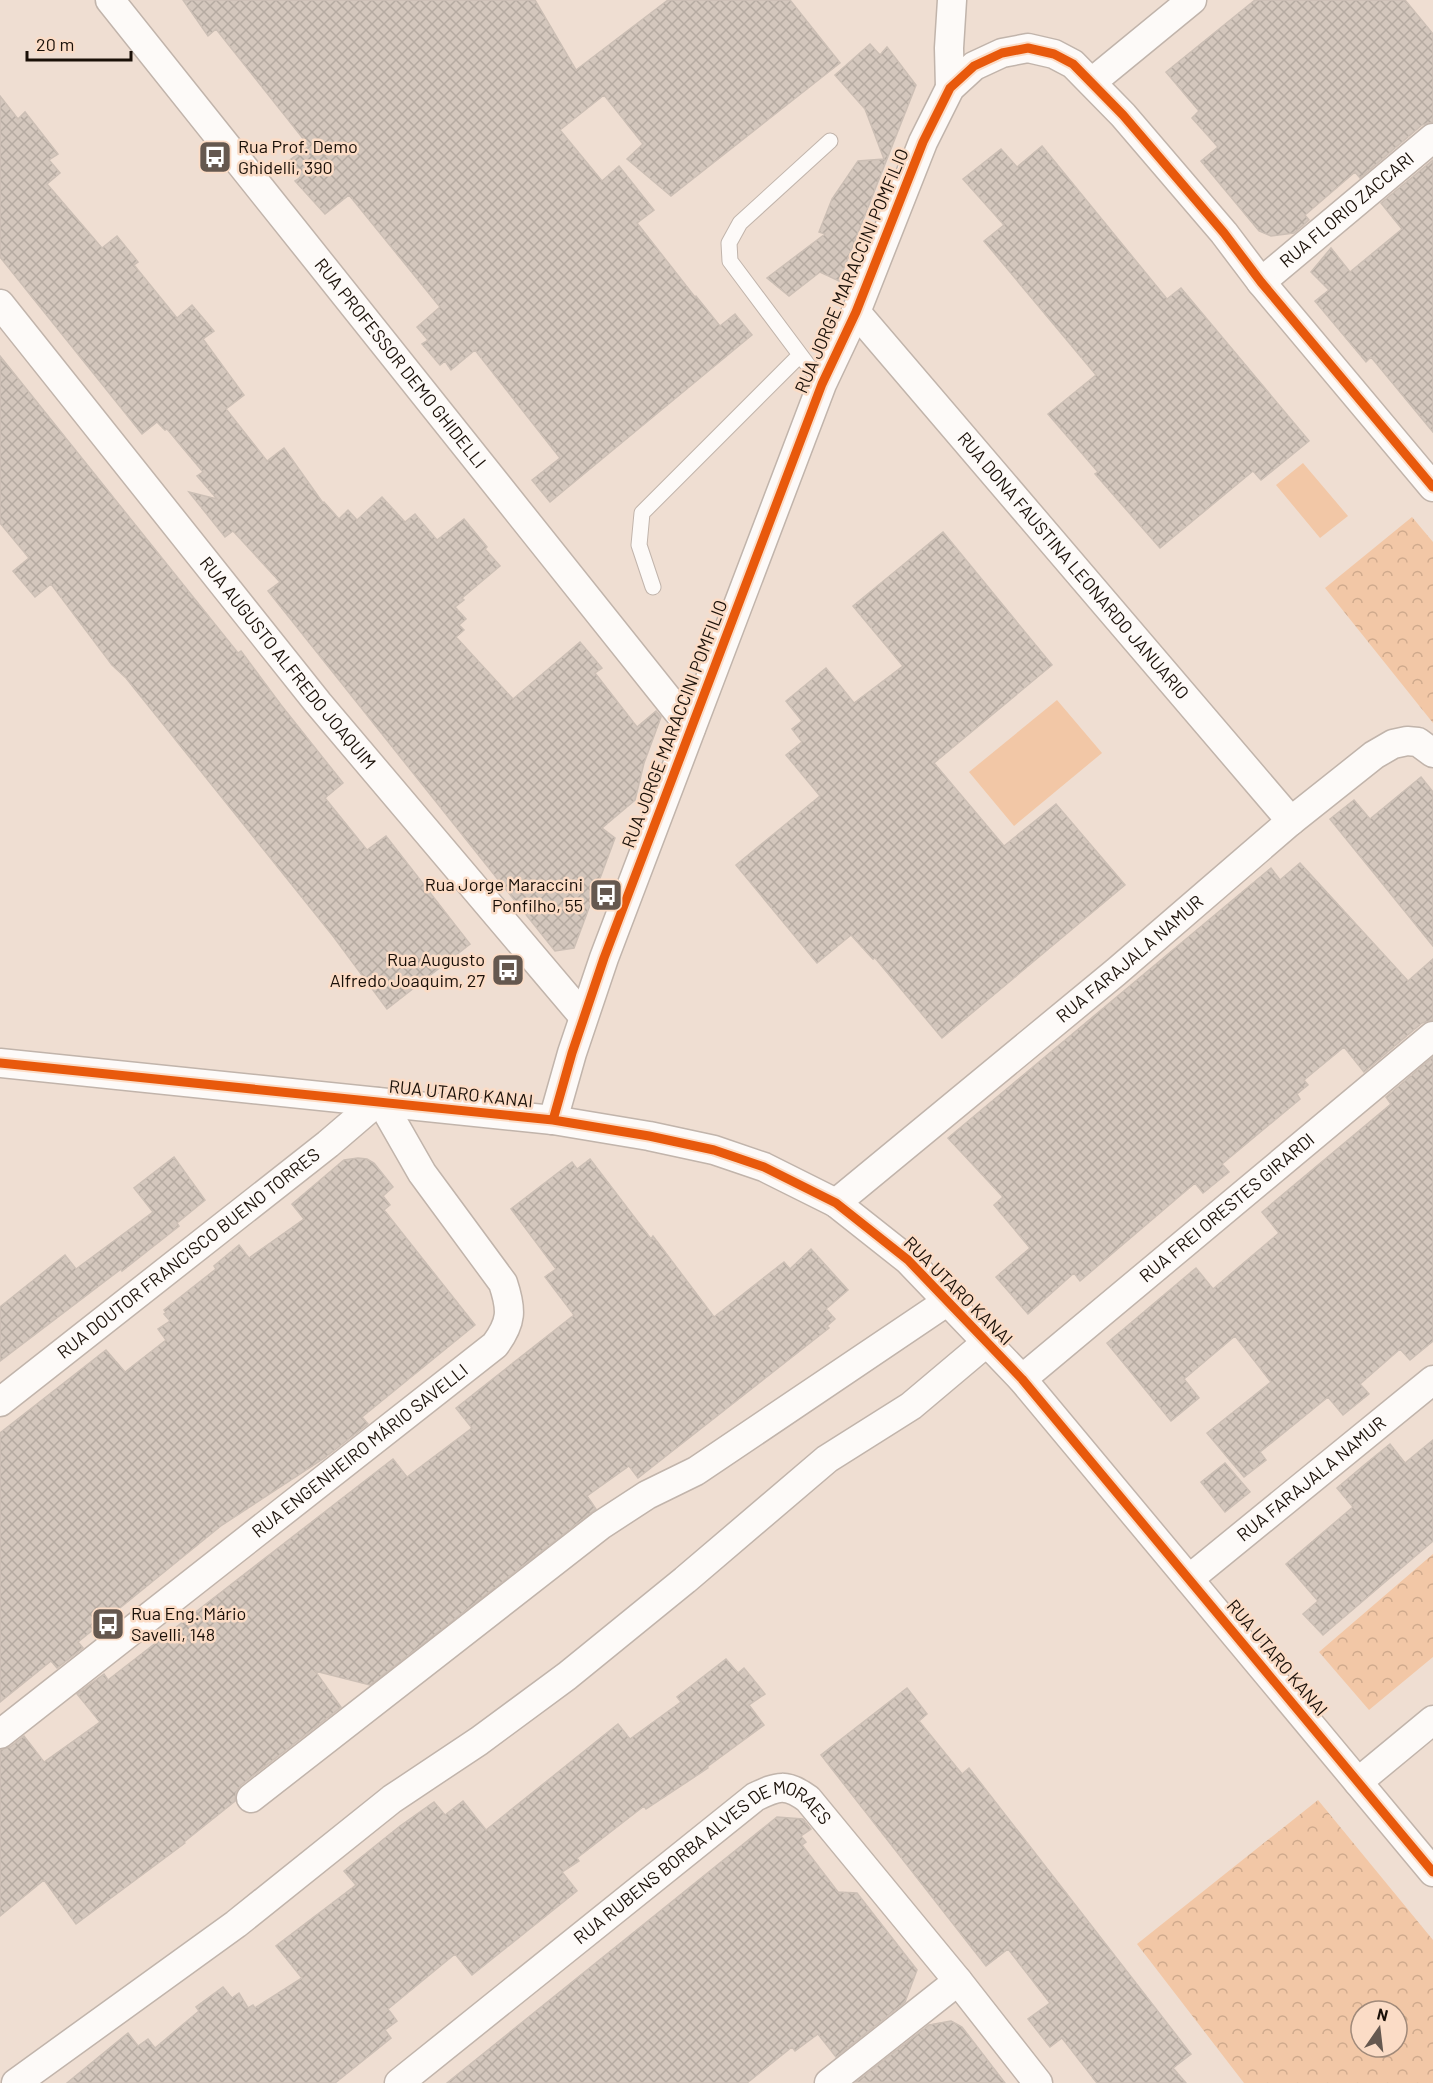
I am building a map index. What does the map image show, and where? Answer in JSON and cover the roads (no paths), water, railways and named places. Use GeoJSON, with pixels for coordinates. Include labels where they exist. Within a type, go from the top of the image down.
{"type":"FeatureCollection","features":[{"type":"Feature","properties":{"kind":"street","name":"RUA PROFESSOR DEMO GHIDELLI"},"geometry":{"type":"LineString","coordinates":[[110,0],[691,728]]}},
{"type":"Feature","properties":{"kind":"street"},"geometry":{"type":"LineString","coordinates":[[950,88],[949,48],[952,0]]}},
{"type":"Feature","properties":{"kind":"street"},"geometry":{"type":"LineString","coordinates":[[1092,82],[1192,0]]}},
{"type":"Feature","properties":{"kind":"street","name":"RUA JORGE MARACCINI POMFILIO"},"geometry":{"type":"LineString","coordinates":[[553,1120],[583,1016],[822,384],[856,312],[923,142],[950,88],[974,66],[1002,53],[1029,48],[1054,54],[1073,64],[1123,115],[1224,233],[1261,282],[1430,477]]}},
{"type":"Feature","properties":{"kind":"street","name":"RUA FLORIO ZACCARI"},"geometry":{"type":"LineString","coordinates":[[1261,282],[1433,138]]}},
{"type":"Feature","properties":{"kind":"street","name":"RUA AUGUSTO ALFREDO JOAQUIM"},"geometry":{"type":"LineString","coordinates":[[0,304],[318,703],[583,1016]]}},
{"type":"Feature","properties":{"kind":"street","name":"RUA DONA FAUSTINA LEONARDO JANUARIO"},"geometry":{"type":"LineString","coordinates":[[856,312],[1291,821]]}},
{"type":"Feature","properties":{"kind":"street","name":"RUA FARAJALA NAMUR"},"geometry":{"type":"LineString","coordinates":[[836,1203],[1116,972],[1291,821],[1374,755],[1393,744],[1407,741],[1418,742],[1433,753]]}},
{"type":"Feature","properties":{"kind":"street","name":"RUA FREI ORESTES GIRARDI"},"geometry":{"type":"LineString","coordinates":[[1022,1380],[1433,1036]]}},
{"type":"Feature","properties":{"kind":"street","name":"RUA UTARO KANAI"},"geometry":{"type":"LineString","coordinates":[[0,1063],[553,1120],[649,1136],[714,1150],[764,1167],[836,1203],[908,1260],[1022,1380],[1433,1872]]}},
{"type":"Feature","properties":{"kind":"street","name":"RUA DOUTOR FRANCISCO BUENO TORRES"},"geometry":{"type":"LineString","coordinates":[[0,1402],[379,1103]]}},
{"type":"Feature","properties":{"kind":"street","name":"RUA ENGENHEIRO MÁRIO SAVELLI"},"geometry":{"type":"LineString","coordinates":[[0,1734],[495,1345],[504,1333],[510,1304],[503,1283],[422,1173],[379,1103]]}},
{"type":"Feature","properties":{"kind":"street"},"geometry":{"type":"LineString","coordinates":[[251,1798],[601,1525],[647,1495],[696,1471],[948,1301]]}},
{"type":"Feature","properties":{"kind":"street"},"geometry":{"type":"LineString","coordinates":[[16,2083],[236,1924],[392,1799],[479,1741],[567,1676],[694,1573],[827,1459],[911,1406],[987,1342]]}},
{"type":"Feature","properties":{"kind":"street","name":"RUA FARAJALA NAMUR"},"geometry":{"type":"LineString","coordinates":[[1189,1579],[1433,1380]]}},
{"type":"Feature","properties":{"kind":"street"},"geometry":{"type":"LineString","coordinates":[[1358,1782],[1433,1720]]}},
{"type":"Feature","properties":{"kind":"street","name":"RUA RUBENS BORBA ALVES DE MORAES"},"geometry":{"type":"LineString","coordinates":[[399,2083],[755,1797],[783,1788],[795,1789],[808,1799],[958,1981],[1038,2083]]}},
{"type":"Feature","properties":{"kind":"street"},"geometry":{"type":"LineString","coordinates":[[829,2083],[958,1981]]}},
{"type":"Feature","properties":{"kind":"lane"},"geometry":{"type":"LineString","coordinates":[[822,384],[730,261],[729,243],[740,224],[831,141]]}},
{"type":"Feature","properties":{"kind":"lane"},"geometry":{"type":"LineString","coordinates":[[653,586],[639,545],[642,513],[799,356]]}},
{"type":"Feature","properties":{"kind":"place","name":"Rua Prof. Demo Ghidelli, 390"},"geometry":{"type":"Point","coordinates":[215,157]}},
{"type":"Feature","properties":{"kind":"place","name":"Rua Jorge Maraccini Ponfilho, 55"},"geometry":{"type":"Point","coordinates":[606,895]}},
{"type":"Feature","properties":{"kind":"place","name":"Rua Augusto Alfredo Joaquim, 27"},"geometry":{"type":"Point","coordinates":[508,970]}},
{"type":"Feature","properties":{"kind":"place","name":"Rua Eng. Mário Savelli, 148"},"geometry":{"type":"Point","coordinates":[108,1624]}}]}
